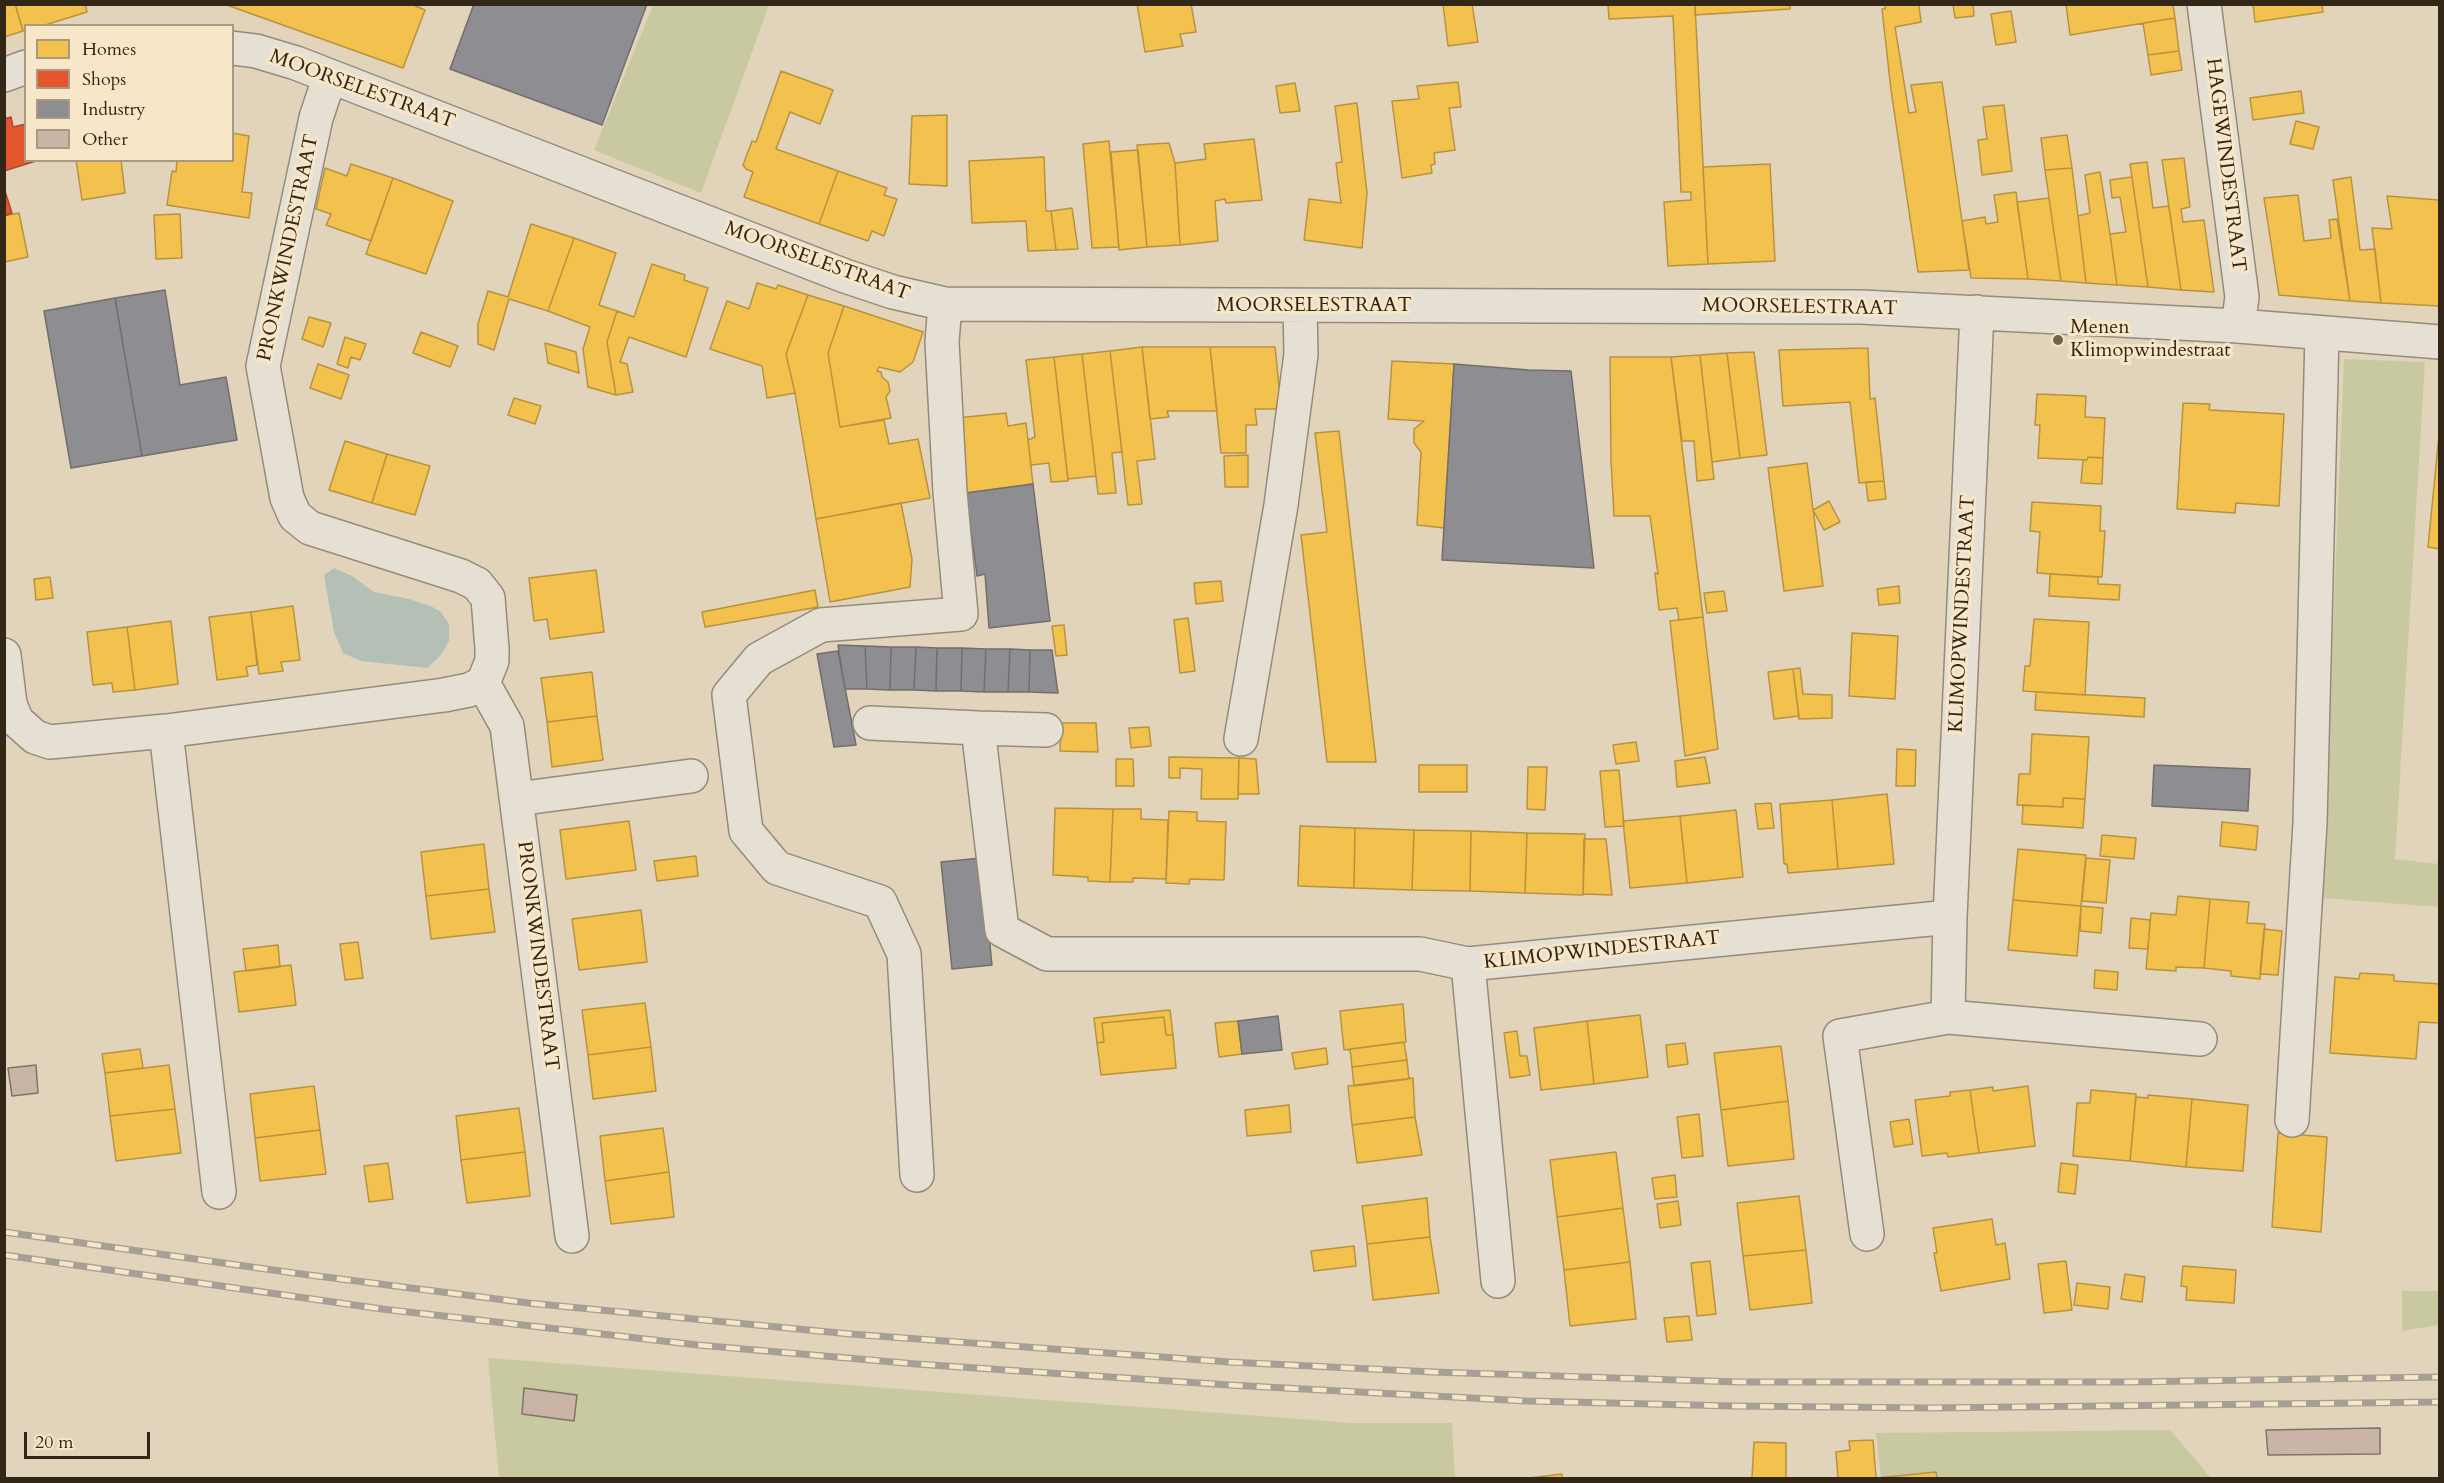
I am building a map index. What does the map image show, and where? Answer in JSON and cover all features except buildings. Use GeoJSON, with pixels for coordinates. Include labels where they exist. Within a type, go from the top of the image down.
{"type":"FeatureCollection","features":[{"type":"Feature","properties":{"kind":"street","name":"HAGEWINDESTRAAT"},"geometry":{"type":"LineString","coordinates":[[2204,4],[2242,297],[2238,326]]}},
{"type":"Feature","properties":{"kind":"street","name":"MOORSELESTRAAT"},"geometry":{"type":"LineString","coordinates":[[234,48],[256,51],[296,63],[845,276],[893,292],[945,304],[1861,308],[2238,326],[2439,342]]}},
{"type":"Feature","properties":{"kind":"street"},"geometry":{"type":"LineString","coordinates":[[4,75],[24,68]]}},
{"type":"Feature","properties":{"kind":"street","name":"PRONKWINDESTRAAT"},"geometry":{"type":"LineString","coordinates":[[330,76],[316,118],[263,366],[287,498],[295,516],[310,528],[461,576],[477,584],[488,598],[492,661],[483,682],[507,726],[572,1236]]}},
{"type":"Feature","properties":{"kind":"street"},"geometry":{"type":"LineString","coordinates":[[917,1175],[904,954],[880,902],[777,868],[746,831],[729,695],[759,658],[821,625],[961,614],[950,492],[942,342],[945,304]]}},
{"type":"Feature","properties":{"kind":"street"},"geometry":{"type":"LineString","coordinates":[[1241,739],[1281,505],[1301,354],[1300,307]]}},
{"type":"Feature","properties":{"kind":"street","name":"KLIMOPWINDESTRAAT"},"geometry":{"type":"LineString","coordinates":[[1948,1017],[1950,917],[1977,312]]}},
{"type":"Feature","properties":{"kind":"street"},"geometry":{"type":"LineString","coordinates":[[2292,1120],[2310,823],[2322,334]]}},
{"type":"Feature","properties":{"kind":"street"},"geometry":{"type":"LineString","coordinates":[[4,655],[10,704],[17,722],[35,737],[50,742],[166,731],[444,695],[469,690],[483,682]]}},
{"type":"Feature","properties":{"kind":"street"},"geometry":{"type":"LineString","coordinates":[[870,723],[1047,730]]}},
{"type":"Feature","properties":{"kind":"street","name":"KLIMOPWINDESTRAAT"},"geometry":{"type":"LineString","coordinates":[[978,728],[1002,930],[1047,954],[1420,954],[1468,964],[1950,917]]}},
{"type":"Feature","properties":{"kind":"street"},"geometry":{"type":"LineString","coordinates":[[166,731],[219,1192]]}},
{"type":"Feature","properties":{"kind":"street"},"geometry":{"type":"LineString","coordinates":[[517,799],[691,776]]}},
{"type":"Feature","properties":{"kind":"street","name":"KLIMOPWINDESTRAAT"},"geometry":{"type":"LineString","coordinates":[[1468,964],[1498,1281]]}},
{"type":"Feature","properties":{"kind":"street"},"geometry":{"type":"LineString","coordinates":[[1867,1234],[1840,1036],[1948,1017],[2200,1039]]}},
{"type":"Feature","properties":{"kind":"green space"},"geometry":{"type":"Polygon","coordinates":[[[653,5],[769,5],[701,193],[594,150],[653,5]]]}},
{"type":"Feature","properties":{"kind":"green space"},"geometry":{"type":"Polygon","coordinates":[[[2344,359],[2425,362],[2395,859],[2439,864],[2439,907],[2322,898],[2344,359]]]}},
{"type":"Feature","properties":{"kind":"green space"},"geometry":{"type":"Polygon","coordinates":[[[2402,1291],[2439,1291],[2439,1325],[2402,1331],[2402,1291]]]}},
{"type":"Feature","properties":{"kind":"green space"},"geometry":{"type":"Polygon","coordinates":[[[488,1358],[1353,1423],[1452,1423],[1455,1478],[499,1478],[488,1358]]]}},
{"type":"Feature","properties":{"kind":"green space"},"geometry":{"type":"Polygon","coordinates":[[[2170,1430],[2211,1478],[1937,1478],[1936,1472],[1881,1477],[1876,1433],[2170,1430]]]}},
{"type":"Feature","properties":{"kind":"shaded area"},"geometry":{"type":"Polygon","coordinates":[[[334,568],[352,576],[374,592],[409,599],[441,612],[449,624],[449,641],[440,656],[427,668],[361,661],[343,653],[334,632],[324,575],[334,568]]]}},
{"type":"Feature","properties":{"kind":"railway"},"geometry":{"type":"LineString","coordinates":[[4,1232],[528,1303],[850,1334],[1229,1362],[1433,1372],[1738,1382],[2129,1382],[2440,1377]]}},
{"type":"Feature","properties":{"kind":"railway"},"geometry":{"type":"LineString","coordinates":[[4,1255],[382,1309],[698,1345],[916,1364],[1229,1385],[1527,1401],[1733,1406],[1930,1408],[2440,1402]]}},
{"type":"Feature","properties":{"kind":"place","name":"Menen Klimopwindestraat"},"geometry":{"type":"Point","coordinates":[2058,340]}}]}
